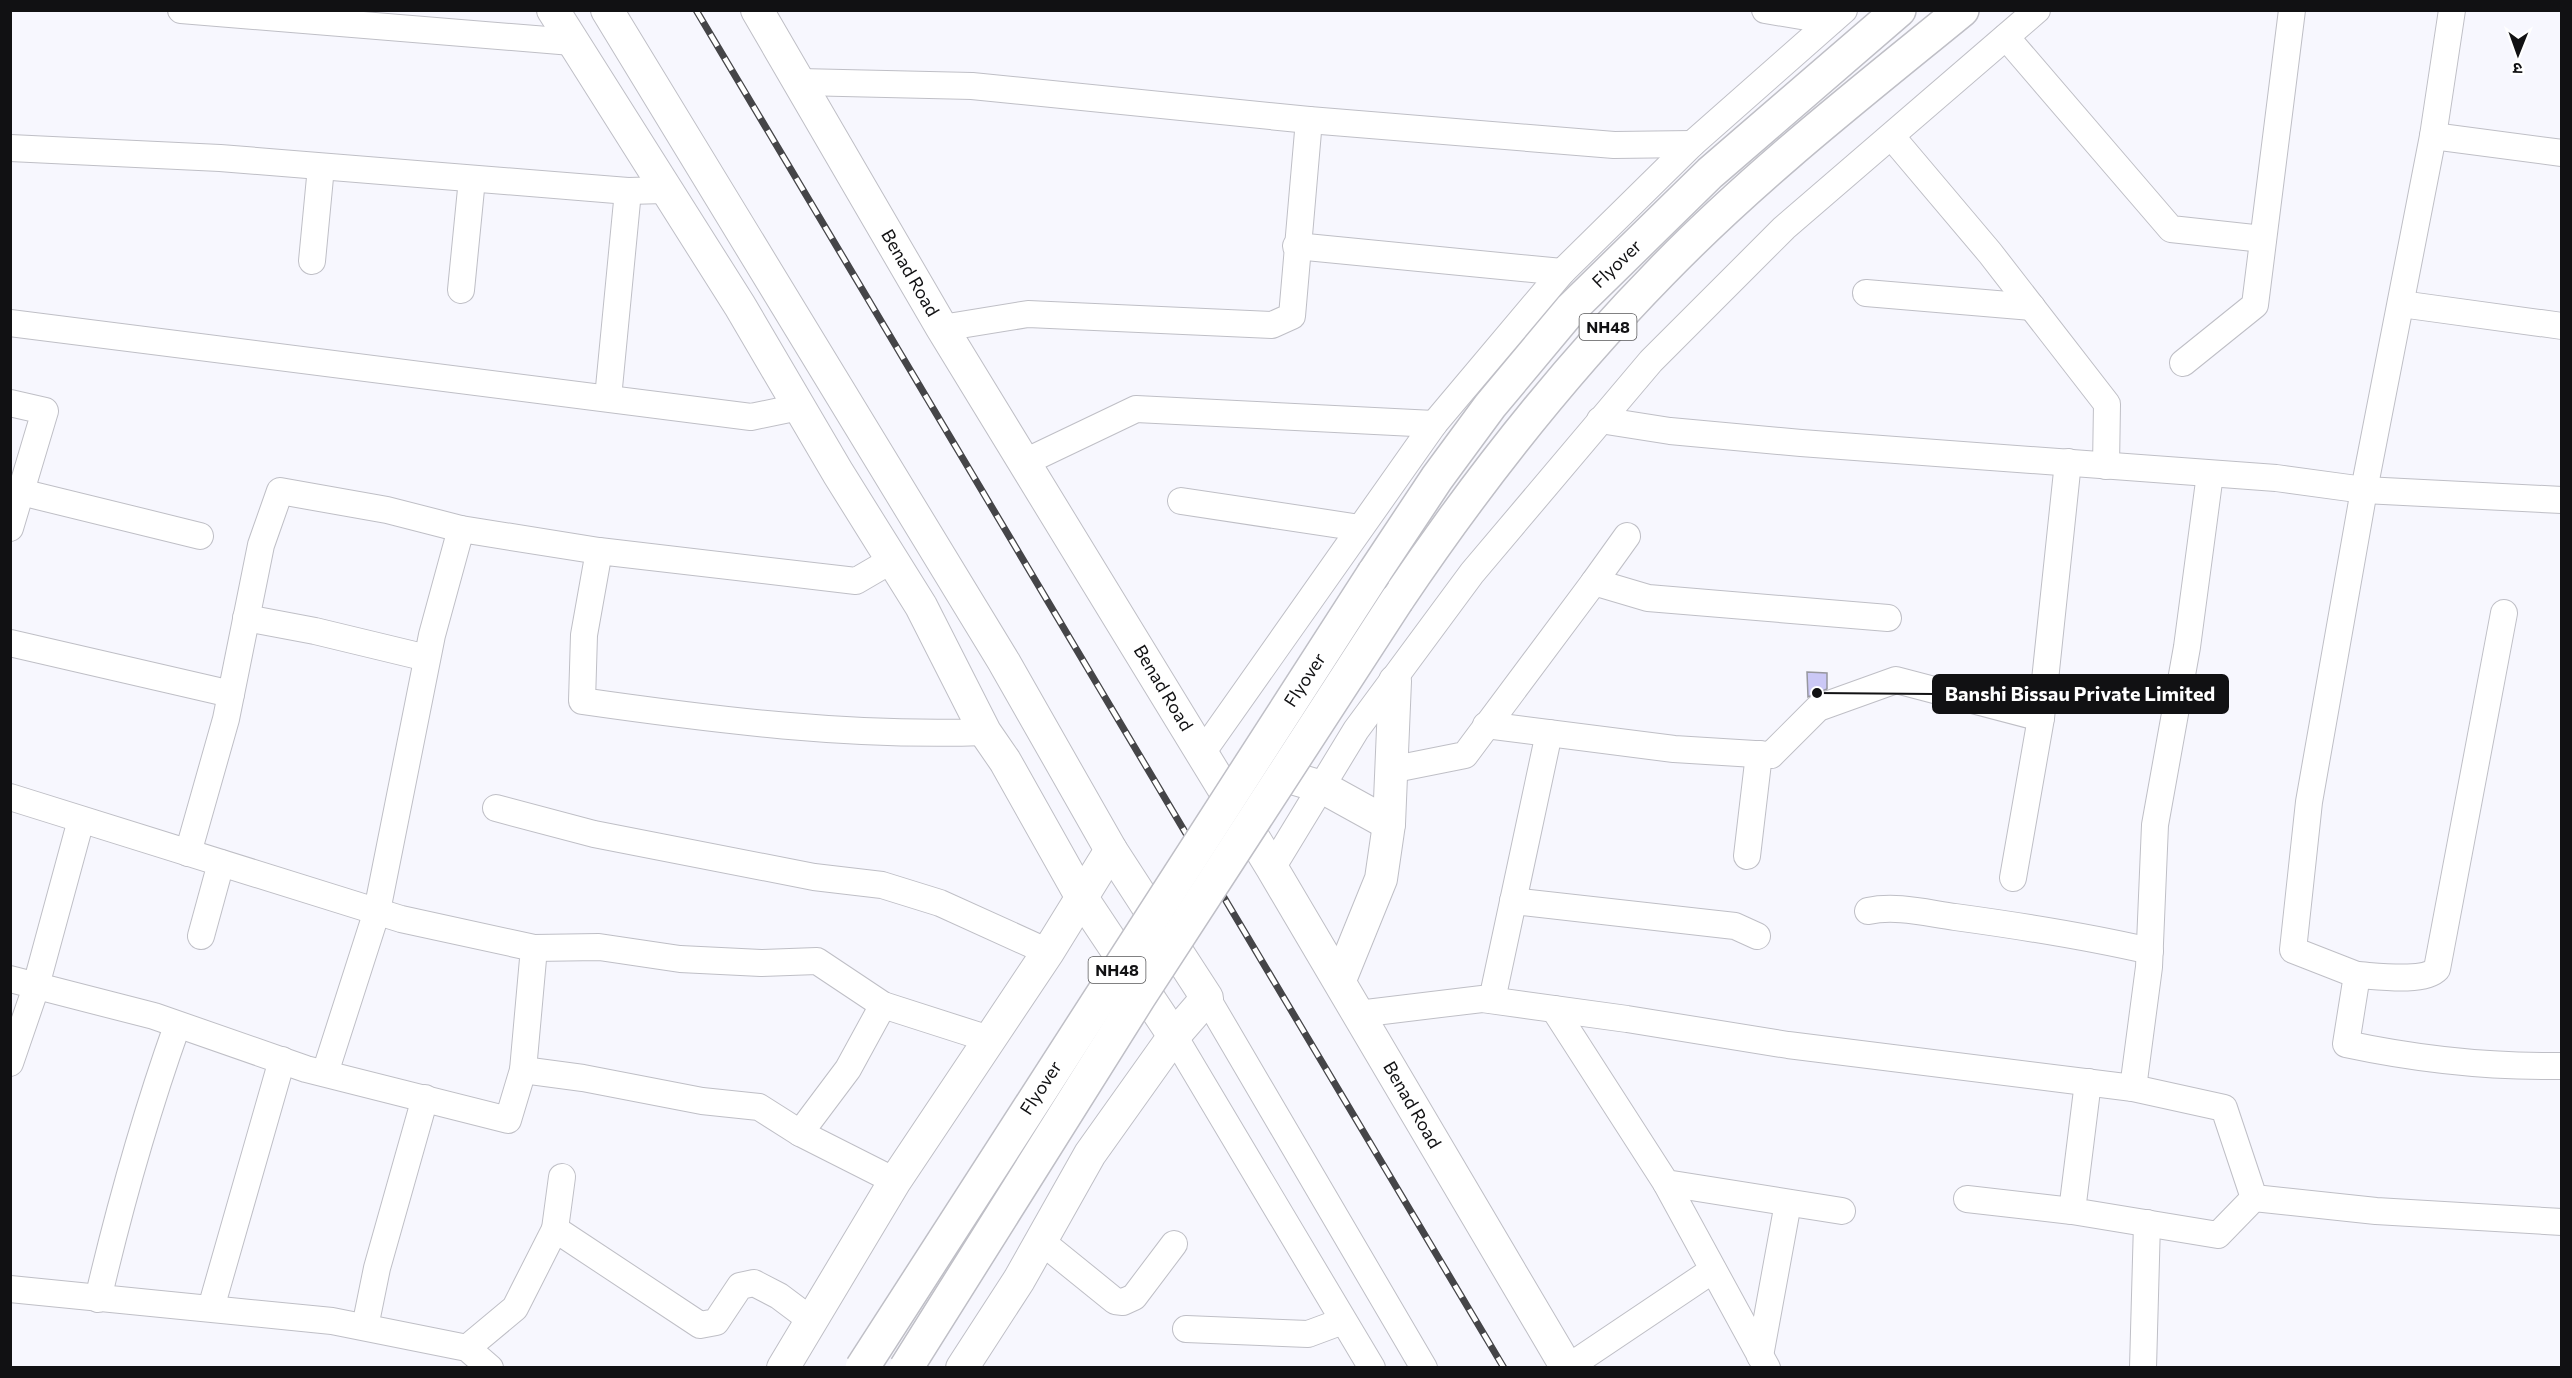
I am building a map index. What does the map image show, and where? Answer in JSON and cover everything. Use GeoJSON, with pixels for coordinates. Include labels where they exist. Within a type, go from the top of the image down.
{"type":"FeatureCollection","features":[{"type":"Feature","properties":{"kind":"highway","name":"Flyover"},"geometry":{"type":"LineString","coordinates":[[862,1368],[1348,613],[1444,469],[1490,406],[1571,309],[1710,173],[1899,10]]}},
{"type":"Feature","properties":{"kind":"highway","name":"Flyover"},"geometry":{"type":"LineString","coordinates":[[906,1368],[1139,997],[1446,528],[1503,454],[1605,331],[1662,270],[1731,205],[1861,92],[1962,10]]}},
{"type":"Feature","properties":{"kind":"main road"},"geometry":{"type":"LineString","coordinates":[[553,10],[740,306],[921,606],[985,732],[1005,761],[1082,898],[1174,1036]]}},
{"type":"Feature","properties":{"kind":"main road"},"geometry":{"type":"LineString","coordinates":[[607,10],[1004,662],[1110,850],[1207,998],[1174,1036],[1090,1154],[1019,1280],[962,1368]]}},
{"type":"Feature","properties":{"kind":"main road","name":"Benad Road"},"geometry":{"type":"LineString","coordinates":[[757,10],[942,328],[1340,980],[1567,1368]]}},
{"type":"Feature","properties":{"kind":"main road"},"geometry":{"type":"LineString","coordinates":[[1340,980],[1381,879],[1389,824],[1395,681]]}},
{"type":"Feature","properties":{"kind":"main road"},"geometry":{"type":"LineString","coordinates":[[1202,753],[1322,787],[1389,824]]}},
{"type":"Feature","properties":{"kind":"main road"},"geometry":{"type":"LineString","coordinates":[[783,1368],[895,1181],[1048,952],[1110,850]]}},
{"type":"Feature","properties":{"kind":"street"},"geometry":{"type":"LineString","coordinates":[[181,10],[572,42]]}},
{"type":"Feature","properties":{"kind":"street"},"geometry":{"type":"LineString","coordinates":[[1765,10],[1838,16]]}},
{"type":"Feature","properties":{"kind":"street"},"geometry":{"type":"LineString","coordinates":[[1272,868],[1356,730],[1395,681],[1472,573],[1651,361],[1784,228],[2037,10]]}},
{"type":"Feature","properties":{"kind":"street"},"geometry":{"type":"LineString","coordinates":[[2183,363],[2255,305],[2292,10]]}},
{"type":"Feature","properties":{"kind":"street"},"geometry":{"type":"LineString","coordinates":[[2452,10],[2433,136],[2364,490],[2309,802],[2293,950],[2357,975],[2419,977],[2431,975],[2437,969],[2504,614]]}},
{"type":"Feature","properties":{"kind":"street"},"geometry":{"type":"LineString","coordinates":[[1202,753],[1434,423],[1562,272],[1692,144],[1838,16]]}},
{"type":"Feature","properties":{"kind":"street"},"geometry":{"type":"LineString","coordinates":[[2006,37],[2171,228],[2263,239]]}},
{"type":"Feature","properties":{"kind":"street"},"geometry":{"type":"LineString","coordinates":[[800,82],[972,86],[1309,120],[1614,145],[1692,144]]}},
{"type":"Feature","properties":{"kind":"street"},"geometry":{"type":"LineString","coordinates":[[942,328],[1028,314],[1272,325],[1292,316],[1296,246],[1309,120]]}},
{"type":"Feature","properties":{"kind":"street"},"geometry":{"type":"LineString","coordinates":[[2433,136],[2562,153]]}},
{"type":"Feature","properties":{"kind":"street"},"geometry":{"type":"LineString","coordinates":[[1892,137],[1990,253],[2107,404],[2106,466]]}},
{"type":"Feature","properties":{"kind":"street"},"geometry":{"type":"LineString","coordinates":[[10,148],[220,158],[628,191],[666,190]]}},
{"type":"Feature","properties":{"kind":"street"},"geometry":{"type":"LineString","coordinates":[[312,261],[321,167]]}},
{"type":"Feature","properties":{"kind":"street"},"geometry":{"type":"LineString","coordinates":[[461,290],[472,179]]}},
{"type":"Feature","properties":{"kind":"street"},"geometry":{"type":"LineString","coordinates":[[608,398],[628,191]]}},
{"type":"Feature","properties":{"kind":"street"},"geometry":{"type":"LineString","coordinates":[[1296,246],[1562,272]]}},
{"type":"Feature","properties":{"kind":"street"},"geometry":{"type":"LineString","coordinates":[[1866,293],[2032,307]]}},
{"type":"Feature","properties":{"kind":"street"},"geometry":{"type":"LineString","coordinates":[[2401,304],[2562,326]]}},
{"type":"Feature","properties":{"kind":"street"},"geometry":{"type":"LineString","coordinates":[[10,323],[751,417],[799,407]]}},
{"type":"Feature","properties":{"kind":"street"},"geometry":{"type":"LineString","coordinates":[[10,404],[45,411],[10,528]]}},
{"type":"Feature","properties":{"kind":"street"},"geometry":{"type":"LineString","coordinates":[[1025,462],[1136,409],[1434,423]]}},
{"type":"Feature","properties":{"kind":"street"},"geometry":{"type":"LineString","coordinates":[[1600,420],[1670,431],[1730,437],[2276,478],[2364,490],[2562,500]]}},
{"type":"Feature","properties":{"kind":"street"},"geometry":{"type":"LineString","coordinates":[[2013,878],[2041,718],[2068,462]]}},
{"type":"Feature","properties":{"kind":"street"},"geometry":{"type":"LineString","coordinates":[[2133,1088],[2150,951],[2155,825],[2187,647],[2210,474]]}},
{"type":"Feature","properties":{"kind":"street"},"geometry":{"type":"LineString","coordinates":[[188,853],[231,694],[261,545],[280,491],[387,510],[461,529],[598,551],[856,581],[892,560]]}},
{"type":"Feature","properties":{"kind":"street"},"geometry":{"type":"LineString","coordinates":[[21,492],[200,536]]}},
{"type":"Feature","properties":{"kind":"street"},"geometry":{"type":"LineString","coordinates":[[1181,501],[1360,528]]}},
{"type":"Feature","properties":{"kind":"street"},"geometry":{"type":"LineString","coordinates":[[325,1073],[377,911],[427,658],[461,529]]}},
{"type":"Feature","properties":{"kind":"street"},"geometry":{"type":"LineString","coordinates":[[1390,770],[1465,755],[1627,536]]}},
{"type":"Feature","properties":{"kind":"street"},"geometry":{"type":"LineString","coordinates":[[598,551],[584,635],[582,701],[682,716],[811,727],[939,734],[985,732]]}},
{"type":"Feature","properties":{"kind":"street"},"geometry":{"type":"LineString","coordinates":[[1594,582],[1648,598],[1888,618]]}},
{"type":"Feature","properties":{"kind":"street"},"geometry":{"type":"LineString","coordinates":[[246,618],[315,631],[427,658]]}},
{"type":"Feature","properties":{"kind":"street"},"geometry":{"type":"LineString","coordinates":[[10,643],[231,694]]}},
{"type":"Feature","properties":{"kind":"street"},"geometry":{"type":"LineString","coordinates":[[1486,725],[1674,749],[1771,755],[1818,708],[1896,680],[2041,718]]}},
{"type":"Feature","properties":{"kind":"street"},"geometry":{"type":"LineString","coordinates":[[1492,1000],[1549,733]]}},
{"type":"Feature","properties":{"kind":"street"},"geometry":{"type":"LineString","coordinates":[[1747,856],[1759,754]]}},
{"type":"Feature","properties":{"kind":"street"},"geometry":{"type":"LineString","coordinates":[[10,797],[377,911],[534,948],[599,947],[680,959],[761,963],[817,961],[883,1005],[989,1039]]}},
{"type":"Feature","properties":{"kind":"street"},"geometry":{"type":"LineString","coordinates":[[496,808],[594,834],[814,877],[882,885],[940,903],[1048,952]]}},
{"type":"Feature","properties":{"kind":"street"},"geometry":{"type":"LineString","coordinates":[[10,1064],[36,986],[81,820]]}},
{"type":"Feature","properties":{"kind":"street"},"geometry":{"type":"LineString","coordinates":[[201,936],[220,863]]}},
{"type":"Feature","properties":{"kind":"street"},"geometry":{"type":"LineString","coordinates":[[1513,901],[1735,926],[1757,936]]}},
{"type":"Feature","properties":{"kind":"street"},"geometry":{"type":"LineString","coordinates":[[1868,911],[1884,907],[2075,934],[2150,951]]}},
{"type":"Feature","properties":{"kind":"street"},"geometry":{"type":"LineString","coordinates":[[10,979],[154,1016],[177,1026],[325,1073],[508,1120],[523,1070],[534,948]]}},
{"type":"Feature","properties":{"kind":"street"},"geometry":{"type":"LineString","coordinates":[[2357,975],[2346,1044],[2504,1067],[2562,1066]]}},
{"type":"Feature","properties":{"kind":"street"},"geometry":{"type":"LineString","coordinates":[[1207,998],[1424,1368]]}},
{"type":"Feature","properties":{"kind":"street"},"geometry":{"type":"LineString","coordinates":[[1358,1014],[1482,999],[1788,1045],[2133,1088],[2223,1108],[2254,1198]]}},
{"type":"Feature","properties":{"kind":"street"},"geometry":{"type":"LineString","coordinates":[[800,1133],[848,1069],[883,1005]]}},
{"type":"Feature","properties":{"kind":"street"},"geometry":{"type":"LineString","coordinates":[[1554,1009],[1666,1183],[1764,1362]]}},
{"type":"Feature","properties":{"kind":"street"},"geometry":{"type":"LineString","coordinates":[[98,1299],[117,1217],[146,1111],[177,1026]]}},
{"type":"Feature","properties":{"kind":"street"},"geometry":{"type":"LineString","coordinates":[[1174,1036],[1372,1368]]}},
{"type":"Feature","properties":{"kind":"street"},"geometry":{"type":"LineString","coordinates":[[211,1308],[282,1060]]}},
{"type":"Feature","properties":{"kind":"street"},"geometry":{"type":"LineString","coordinates":[[523,1070],[582,1078],[702,1101],[759,1107],[800,1133],[895,1181]]}},
{"type":"Feature","properties":{"kind":"street"},"geometry":{"type":"LineString","coordinates":[[2072,1211],[2088,1082]]}},
{"type":"Feature","properties":{"kind":"street"},"geometry":{"type":"LineString","coordinates":[[365,1327],[380,1258],[425,1098]]}},
{"type":"Feature","properties":{"kind":"street"},"geometry":{"type":"LineString","coordinates":[[467,1348],[515,1308],[555,1229],[562,1177]]}},
{"type":"Feature","properties":{"kind":"street"},"geometry":{"type":"LineString","coordinates":[[1666,1183],[1842,1211]]}},
{"type":"Feature","properties":{"kind":"street"},"geometry":{"type":"LineString","coordinates":[[2254,1198],[2376,1211],[2562,1222]]}},
{"type":"Feature","properties":{"kind":"street"},"geometry":{"type":"LineString","coordinates":[[1967,1199],[2072,1211],[2218,1235],[2254,1198]]}},
{"type":"Feature","properties":{"kind":"street"},"geometry":{"type":"LineString","coordinates":[[1764,1362],[1788,1203]]}},
{"type":"Feature","properties":{"kind":"street"},"geometry":{"type":"LineString","coordinates":[[2143,1368],[2146,1223]]}},
{"type":"Feature","properties":{"kind":"street"},"geometry":{"type":"LineString","coordinates":[[555,1229],[700,1325],[716,1322],[740,1286],[754,1283],[779,1296],[811,1320]]}},
{"type":"Feature","properties":{"kind":"street"},"geometry":{"type":"LineString","coordinates":[[1041,1240],[1115,1301],[1123,1302],[1134,1297],[1174,1244]]}},
{"type":"Feature","properties":{"kind":"street"},"geometry":{"type":"LineString","coordinates":[[1567,1368],[1713,1270]]}},
{"type":"Feature","properties":{"kind":"street"},"geometry":{"type":"LineString","coordinates":[[10,1288],[98,1299],[332,1320],[467,1348],[490,1368]]}},
{"type":"Feature","properties":{"kind":"street"},"geometry":{"type":"LineString","coordinates":[[1186,1329],[1308,1334],[1343,1321]]}},
{"type":"Feature","properties":{"kind":"building"},"geometry":{"type":"Polygon","coordinates":[[[1807,672],[1827,673],[1827,689],[1808,697],[1807,672]]]}},
{"type":"Feature","properties":{"kind":"railway"},"geometry":{"type":"LineString","coordinates":[[696,10],[1504,1368]]}},
{"type":"Feature","properties":{"kind":"place","name":"Banshi Bissau Private Limited"},"geometry":{"type":"Point","coordinates":[1817,693]}}]}
